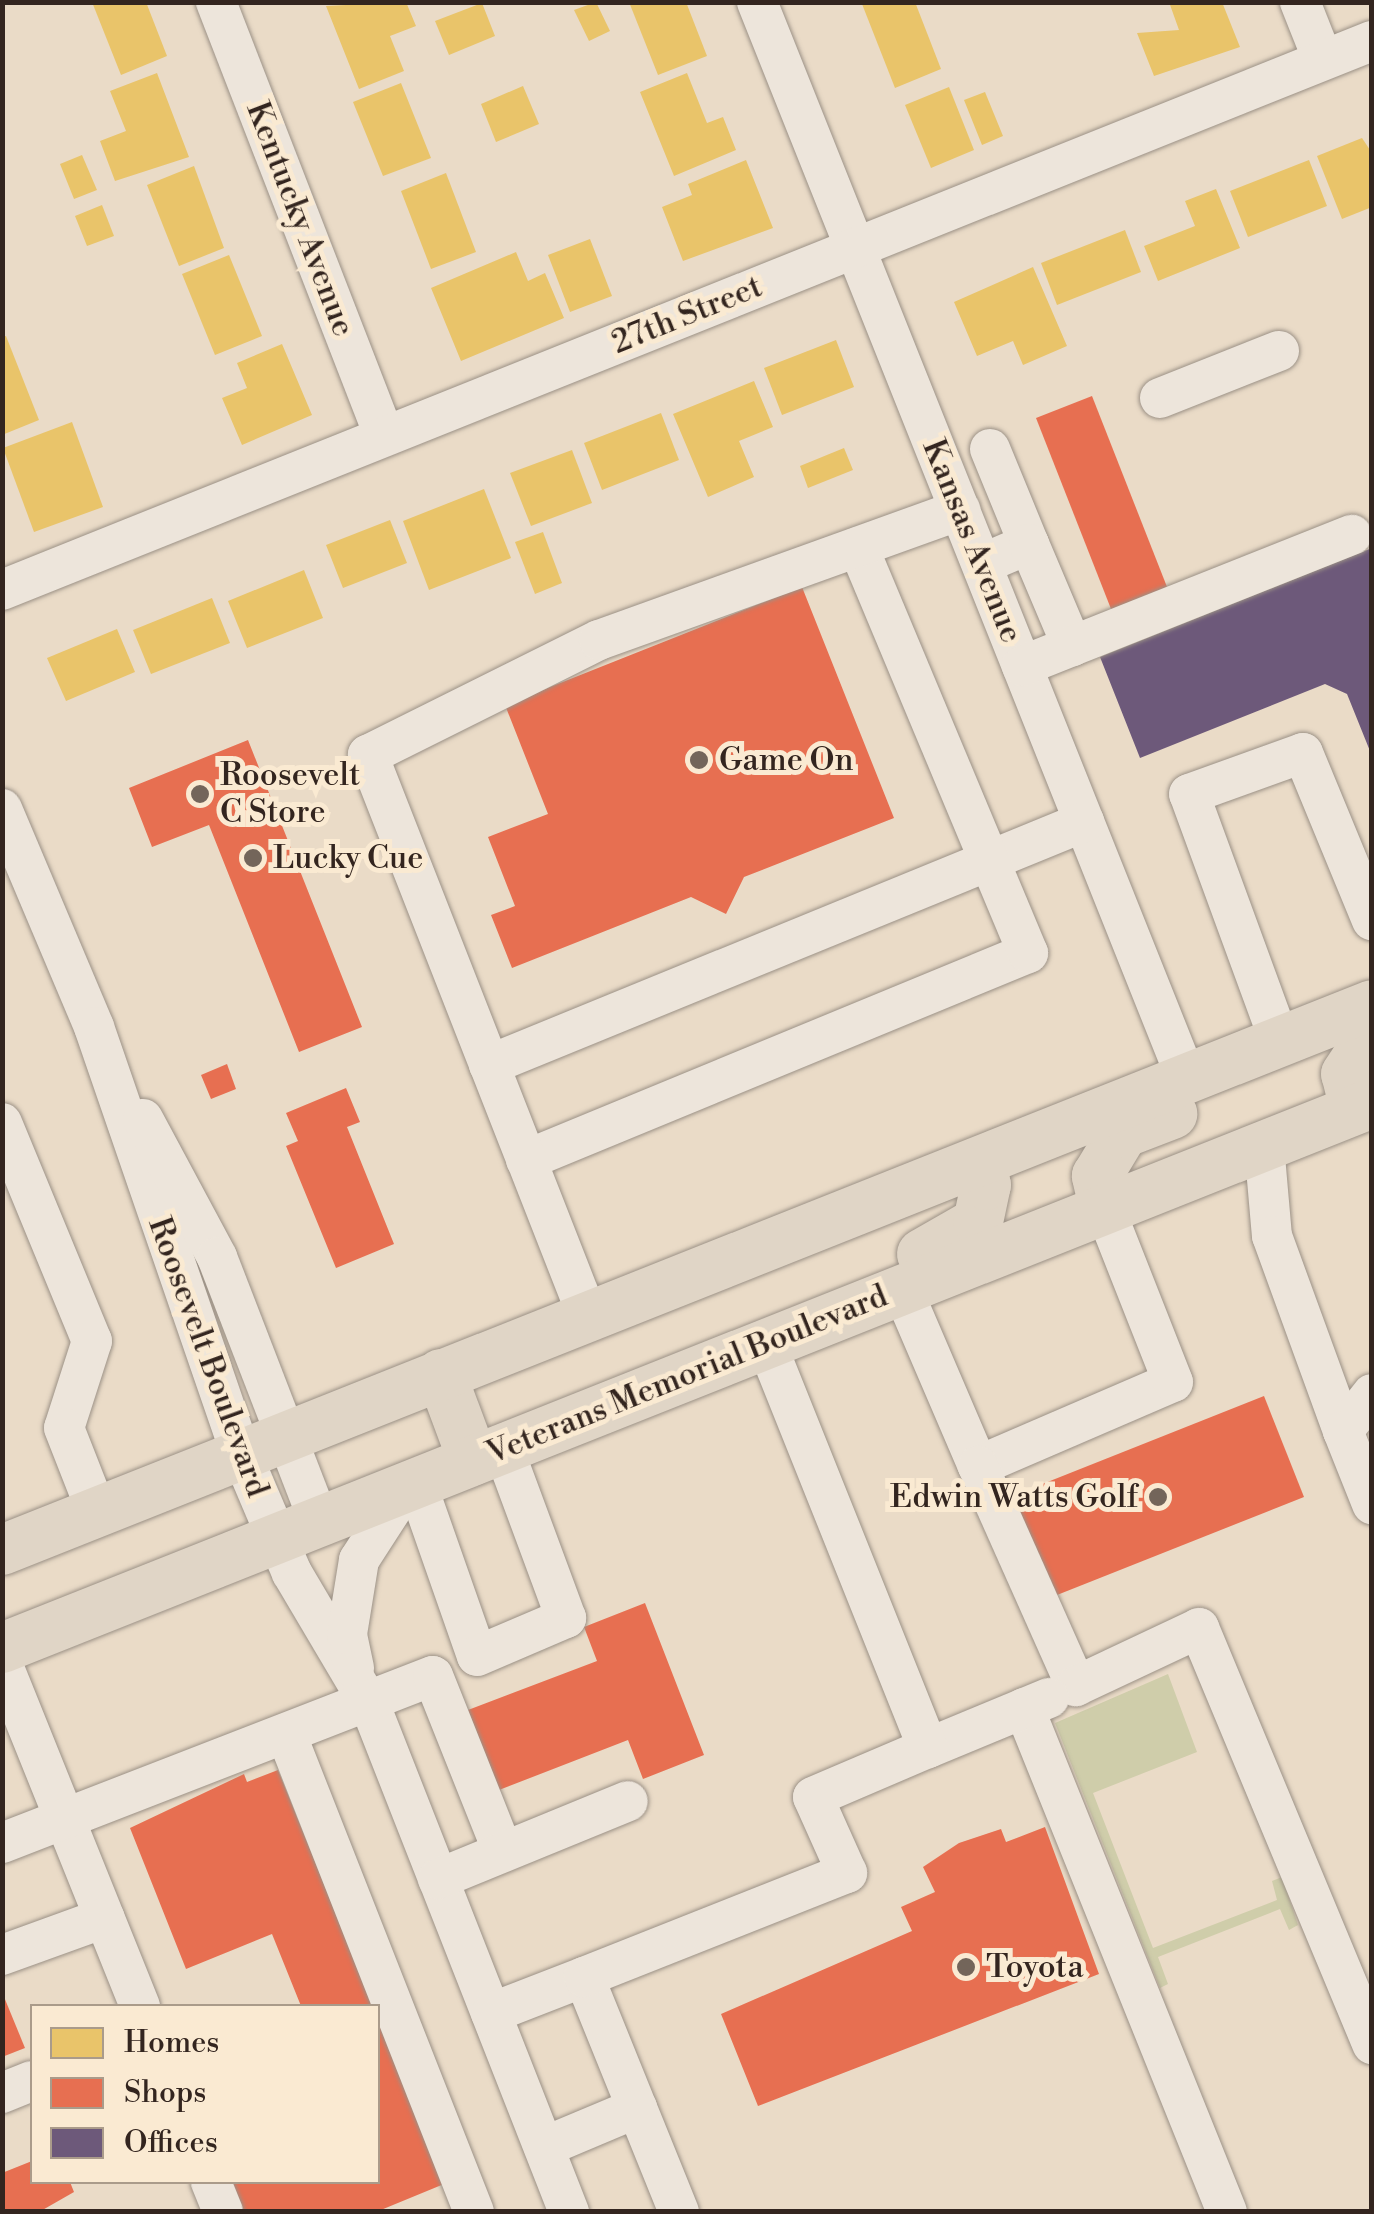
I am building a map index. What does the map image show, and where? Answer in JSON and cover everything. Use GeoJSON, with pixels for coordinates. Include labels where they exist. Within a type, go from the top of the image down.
{"type":"FeatureCollection","features":[{"type":"Feature","properties":{"kind":"main road"},"geometry":{"type":"LineString","coordinates":[[7,1538],[96,1512],[1372,1006]]}},
{"type":"Feature","properties":{"kind":"main road"},"geometry":{"type":"LineString","coordinates":[[1363,1106],[1346,1074],[1372,1034]]}},
{"type":"Feature","properties":{"kind":"main road"},"geometry":{"type":"LineString","coordinates":[[1104,1207],[1097,1176],[1123,1133],[1372,1034]]}},
{"type":"Feature","properties":{"kind":"main road","name":"Veterans Memorial Boulevard"},"geometry":{"type":"LineString","coordinates":[[2,1648],[1363,1106]]}},
{"type":"Feature","properties":{"kind":"main road"},"geometry":{"type":"LineString","coordinates":[[609,1406],[642,1364],[958,1240],[986,1202],[976,1163]]}},
{"type":"Feature","properties":{"kind":"main road"},"geometry":{"type":"LineString","coordinates":[[441,1374],[488,1454]]}},
{"type":"Feature","properties":{"kind":"street","name":"Kentucky Avenue"},"geometry":{"type":"LineString","coordinates":[[216,2],[384,436]]}},
{"type":"Feature","properties":{"kind":"street","name":"Kansas Avenue"},"geometry":{"type":"LineString","coordinates":[[757,2],[1187,1080]]}},
{"type":"Feature","properties":{"kind":"street"},"geometry":{"type":"LineString","coordinates":[[1300,2],[1323,60]]}},
{"type":"Feature","properties":{"kind":"street","name":"27th Street"},"geometry":{"type":"LineString","coordinates":[[2,590],[1372,41]]}},
{"type":"Feature","properties":{"kind":"street"},"geometry":{"type":"LineString","coordinates":[[1160,398],[1279,351]]}},
{"type":"Feature","properties":{"kind":"street"},"geometry":{"type":"LineString","coordinates":[[990,449],[1072,646]]}},
{"type":"Feature","properties":{"kind":"street"},"geometry":{"type":"LineString","coordinates":[[588,1317],[368,755],[600,640],[960,510]]}},
{"type":"Feature","properties":{"kind":"street"},"geometry":{"type":"LineString","coordinates":[[1022,666],[1352,535]]}},
{"type":"Feature","properties":{"kind":"street"},"geometry":{"type":"LineString","coordinates":[[982,564],[1029,544]]}},
{"type":"Feature","properties":{"kind":"street"},"geometry":{"type":"LineString","coordinates":[[526,1160],[1028,953],[992,859],[858,547]]}},
{"type":"Feature","properties":{"kind":"street"},"geometry":{"type":"LineString","coordinates":[[1280,1042],[1189,794],[1303,753],[1372,920]]}},
{"type":"Feature","properties":{"kind":"street","name":"Roosevelt Boulevard"},"geometry":{"type":"LineString","coordinates":[[2,809],[94,1027],[217,1257],[264,1445],[569,2212]]}},
{"type":"Feature","properties":{"kind":"street"},"geometry":{"type":"LineString","coordinates":[[489,1065],[1084,822]]}},
{"type":"Feature","properties":{"kind":"street"},"geometry":{"type":"LineString","coordinates":[[2,1122],[92,1341],[64,1428],[96,1512]]}},
{"type":"Feature","properties":{"kind":"street"},"geometry":{"type":"LineString","coordinates":[[1264,1144],[1272,1236],[1372,1504]]}},
{"type":"Feature","properties":{"kind":"street"},"geometry":{"type":"LineString","coordinates":[[978,1466],[1173,1382],[1104,1207]]}},
{"type":"Feature","properties":{"kind":"street"},"geometry":{"type":"LineString","coordinates":[[902,1289],[1076,1686]]}},
{"type":"Feature","properties":{"kind":"street"},"geometry":{"type":"LineString","coordinates":[[766,1343],[928,1748]]}},
{"type":"Feature","properties":{"kind":"street"},"geometry":{"type":"LineString","coordinates":[[1343,1431],[1372,1394]]}},
{"type":"Feature","properties":{"kind":"street"},"geometry":{"type":"LineString","coordinates":[[2,1844],[287,1736],[362,1689],[433,1676],[566,1618],[488,1454]]}},
{"type":"Feature","properties":{"kind":"street"},"geometry":{"type":"LineString","coordinates":[[411,1484],[477,1656]]}},
{"type":"Feature","properties":{"kind":"street","name":"Roosevelt Boulevard"},"geometry":{"type":"LineString","coordinates":[[362,1689],[347,1634],[359,1560],[411,1484]]}},
{"type":"Feature","properties":{"kind":"street"},"geometry":{"type":"LineString","coordinates":[[491,2013],[846,1873],[813,1797],[1076,1686],[1199,1628],[1372,2044]]}},
{"type":"Feature","properties":{"kind":"street"},"geometry":{"type":"LineString","coordinates":[[2,1663],[139,2004]]}},
{"type":"Feature","properties":{"kind":"street"},"geometry":{"type":"LineString","coordinates":[[433,1676],[503,1852]]}},
{"type":"Feature","properties":{"kind":"street"},"geometry":{"type":"LineString","coordinates":[[1024,1708],[1227,2212]]}},
{"type":"Feature","properties":{"kind":"street"},"geometry":{"type":"LineString","coordinates":[[287,1736],[474,2212]]}},
{"type":"Feature","properties":{"kind":"street"},"geometry":{"type":"LineString","coordinates":[[438,1879],[628,1801]]}},
{"type":"Feature","properties":{"kind":"street"},"geometry":{"type":"LineString","coordinates":[[2,1955],[104,1918]]}},
{"type":"Feature","properties":{"kind":"street"},"geometry":{"type":"LineString","coordinates":[[584,1978],[680,2212]]}},
{"type":"Feature","properties":{"kind":"street"},"geometry":{"type":"LineString","coordinates":[[2,2093],[30,2081]]}},
{"type":"Feature","properties":{"kind":"street"},"geometry":{"type":"LineString","coordinates":[[544,2147],[637,2108]]}},
{"type":"Feature","properties":{"kind":"street"},"geometry":{"type":"LineString","coordinates":[[212,2184],[223,2212]]}},
{"type":"Feature","properties":{"kind":"shaded area"},"geometry":{"type":"Polygon","coordinates":[[[1168,1674],[1197,1752],[1093,1793],[1153,1948],[1277,1900],[1272,1881],[1282,1877],[1298,1925],[1289,1930],[1280,1909],[1158,1957],[1168,1984],[1160,1988],[1055,1723],[1168,1674]]]}},
{"type":"Feature","properties":{"kind":"building: Homes"},"geometry":{"type":"Polygon","coordinates":[[[92,2],[146,2],[167,56],[121,75],[92,2]]]}},
{"type":"Feature","properties":{"kind":"building: Homes"},"geometry":{"type":"Polygon","coordinates":[[[406,2],[416,26],[390,36],[404,71],[359,89],[326,6],[406,2]]]}},
{"type":"Feature","properties":{"kind":"building: Homes"},"geometry":{"type":"Polygon","coordinates":[[[596,2],[610,31],[589,41],[574,10],[596,2]]]}},
{"type":"Feature","properties":{"kind":"building: Homes"},"geometry":{"type":"Polygon","coordinates":[[[629,2],[686,2],[707,56],[658,75],[629,2]]]}},
{"type":"Feature","properties":{"kind":"building: Homes"},"geometry":{"type":"Polygon","coordinates":[[[915,2],[941,69],[895,88],[862,4],[915,2]]]}},
{"type":"Feature","properties":{"kind":"building: Homes"},"geometry":{"type":"Polygon","coordinates":[[[1169,2],[1222,2],[1240,47],[1154,76],[1137,33],[1179,30],[1169,2]]]}},
{"type":"Feature","properties":{"kind":"building: Homes"},"geometry":{"type":"Polygon","coordinates":[[[482,3],[495,36],[449,55],[435,21],[482,3]]]}},
{"type":"Feature","properties":{"kind":"building: Homes"},"geometry":{"type":"Polygon","coordinates":[[[157,73],[189,157],[115,181],[100,141],[126,131],[110,91],[157,73]]]}},
{"type":"Feature","properties":{"kind":"building: Homes"},"geometry":{"type":"Polygon","coordinates":[[[687,73],[707,123],[723,117],[736,150],[674,176],[640,92],[687,73]]]}},
{"type":"Feature","properties":{"kind":"building: Homes"},"geometry":{"type":"Polygon","coordinates":[[[401,83],[431,158],[383,176],[353,102],[401,83]]]}},
{"type":"Feature","properties":{"kind":"building: Homes"},"geometry":{"type":"Polygon","coordinates":[[[523,86],[539,124],[496,142],[481,104],[523,86]]]}},
{"type":"Feature","properties":{"kind":"building: Homes"},"geometry":{"type":"Polygon","coordinates":[[[949,87],[974,150],[931,168],[905,105],[949,87]]]}},
{"type":"Feature","properties":{"kind":"building: Homes"},"geometry":{"type":"Polygon","coordinates":[[[985,92],[1003,136],[982,145],[964,100],[985,92]]]}},
{"type":"Feature","properties":{"kind":"building: Homes"},"geometry":{"type":"Polygon","coordinates":[[[1362,138],[1372,153],[1372,207],[1342,219],[1317,156],[1362,138]]]}},
{"type":"Feature","properties":{"kind":"building: Homes"},"geometry":{"type":"Polygon","coordinates":[[[82,155],[97,190],[74,199],[60,164],[82,155]]]}},
{"type":"Feature","properties":{"kind":"building: Homes"},"geometry":{"type":"Polygon","coordinates":[[[746,160],[773,228],[683,261],[662,207],[692,195],[688,184],[746,160]]]}},
{"type":"Feature","properties":{"kind":"building: Homes"},"geometry":{"type":"Polygon","coordinates":[[[1309,160],[1327,206],[1248,237],[1230,191],[1309,160]]]}},
{"type":"Feature","properties":{"kind":"building: Homes"},"geometry":{"type":"Polygon","coordinates":[[[194,166],[224,248],[179,266],[147,185],[194,166]]]}},
{"type":"Feature","properties":{"kind":"building: Homes"},"geometry":{"type":"Polygon","coordinates":[[[446,173],[476,252],[431,269],[401,191],[446,173]]]}},
{"type":"Feature","properties":{"kind":"building: Homes"},"geometry":{"type":"Polygon","coordinates":[[[1216,189],[1240,248],[1158,281],[1144,246],[1195,226],[1185,201],[1216,189]]]}},
{"type":"Feature","properties":{"kind":"building: Homes"},"geometry":{"type":"Polygon","coordinates":[[[102,205],[114,236],[87,246],[75,216],[102,205]]]}},
{"type":"Feature","properties":{"kind":"building: Homes"},"geometry":{"type":"Polygon","coordinates":[[[1125,230],[1141,272],[1057,305],[1041,263],[1125,230]]]}},
{"type":"Feature","properties":{"kind":"building: Homes"},"geometry":{"type":"Polygon","coordinates":[[[590,239],[612,296],[570,312],[548,255],[590,239]]]}},
{"type":"Feature","properties":{"kind":"building: Homes"},"geometry":{"type":"Polygon","coordinates":[[[516,252],[528,281],[545,273],[564,318],[461,361],[431,288],[516,252]]]}},
{"type":"Feature","properties":{"kind":"building: Homes"},"geometry":{"type":"Polygon","coordinates":[[[229,255],[262,336],[215,355],[182,274],[229,255]]]}},
{"type":"Feature","properties":{"kind":"building: Homes"},"geometry":{"type":"Polygon","coordinates":[[[1033,267],[1067,346],[1023,365],[1013,341],[977,356],[954,302],[1033,267]]]}},
{"type":"Feature","properties":{"kind":"building: Homes"},"geometry":{"type":"Polygon","coordinates":[[[6,336],[39,420],[2,435],[2,337],[6,336]]]}},
{"type":"Feature","properties":{"kind":"building: Homes"},"geometry":{"type":"Polygon","coordinates":[[[836,340],[854,387],[782,415],[764,368],[836,340]]]}},
{"type":"Feature","properties":{"kind":"building: Homes"},"geometry":{"type":"Polygon","coordinates":[[[282,344],[312,415],[242,445],[222,398],[247,388],[237,363],[282,344]]]}},
{"type":"Feature","properties":{"kind":"building: Homes"},"geometry":{"type":"Polygon","coordinates":[[[754,381],[773,427],[739,441],[754,477],[708,497],[673,414],[754,381]]]}},
{"type":"Feature","properties":{"kind":"building: Homes"},"geometry":{"type":"Polygon","coordinates":[[[661,413],[679,460],[602,490],[584,443],[661,413]]]}},
{"type":"Feature","properties":{"kind":"building: Homes"},"geometry":{"type":"Polygon","coordinates":[[[72,422],[103,507],[34,532],[3,448],[72,422]]]}},
{"type":"Feature","properties":{"kind":"building: Homes"},"geometry":{"type":"Polygon","coordinates":[[[844,448],[853,470],[808,488],[800,466],[844,448]]]}},
{"type":"Feature","properties":{"kind":"building: Homes"},"geometry":{"type":"Polygon","coordinates":[[[572,450],[592,503],[531,526],[510,473],[572,450]]]}},
{"type":"Feature","properties":{"kind":"building: Homes"},"geometry":{"type":"Polygon","coordinates":[[[484,489],[511,558],[429,590],[403,521],[484,489]]]}},
{"type":"Feature","properties":{"kind":"building: Homes"},"geometry":{"type":"Polygon","coordinates":[[[390,520],[407,563],[343,588],[326,545],[390,520]]]}},
{"type":"Feature","properties":{"kind":"building: Homes"},"geometry":{"type":"Polygon","coordinates":[[[543,532],[562,583],[535,594],[515,542],[543,532]]]}},
{"type":"Feature","properties":{"kind":"building: Homes"},"geometry":{"type":"Polygon","coordinates":[[[304,570],[323,618],[247,648],[228,601],[304,570]]]}},
{"type":"Feature","properties":{"kind":"building: Homes"},"geometry":{"type":"Polygon","coordinates":[[[212,598],[230,643],[151,674],[133,630],[212,598]]]}},
{"type":"Feature","properties":{"kind":"building: Homes"},"geometry":{"type":"Polygon","coordinates":[[[117,629],[135,672],[66,701],[47,658],[117,629]]]}},
{"type":"Feature","properties":{"kind":"building: Shops"},"geometry":{"type":"Polygon","coordinates":[[[1092,396],[1169,592],[1113,614],[1036,418],[1092,396]]]}},
{"type":"Feature","properties":{"kind":"building: Shops","name":"Game On"},"geometry":{"type":"Polygon","coordinates":[[[802,587],[894,818],[744,877],[726,914],[691,897],[512,968],[491,915],[515,906],[488,837],[548,814],[505,705],[802,587]]]}},
{"type":"Feature","properties":{"kind":"building: Shops"},"geometry":{"type":"Polygon","coordinates":[[[248,740],[362,1027],[299,1052],[209,825],[152,847],[129,788],[248,740]]]}},
{"type":"Feature","properties":{"kind":"building: Shops"},"geometry":{"type":"Polygon","coordinates":[[[227,1064],[236,1089],[211,1099],[201,1075],[227,1064]]]}},
{"type":"Feature","properties":{"kind":"building: Shops"},"geometry":{"type":"Polygon","coordinates":[[[346,1088],[360,1122],[347,1127],[394,1244],[336,1268],[286,1146],[298,1141],[286,1113],[346,1088]]]}},
{"type":"Feature","properties":{"kind":"building: Shops","name":"Edwin Watts Golf"},"geometry":{"type":"Polygon","coordinates":[[[1264,1396],[1304,1497],[1052,1597],[1012,1496],[1264,1396]]]}},
{"type":"Feature","properties":{"kind":"building: Shops"},"geometry":{"type":"Polygon","coordinates":[[[645,1603],[704,1755],[643,1779],[628,1740],[499,1790],[468,1710],[597,1661],[584,1627],[645,1603]]]}},
{"type":"Feature","properties":{"kind":"building: Shops"},"geometry":{"type":"Polygon","coordinates":[[[278,1770],[372,2004],[300,2004],[272,1934],[186,1969],[130,1828],[244,1774],[247,1782],[278,1770]]]}},
{"type":"Feature","properties":{"kind":"building: Shops","name":"Toyota"},"geometry":{"type":"Polygon","coordinates":[[[1045,1827],[1099,1974],[758,2106],[721,2014],[912,1931],[901,1907],[935,1892],[923,1867],[959,1843],[1001,1829],[1006,1842],[1045,1827]]]}},
{"type":"Feature","properties":{"kind":"building: Shops"},"geometry":{"type":"Polygon","coordinates":[[[2,1992],[25,2048],[2,2057],[2,1992]]]}},
{"type":"Feature","properties":{"kind":"building: Shops"},"geometry":{"type":"Polygon","coordinates":[[[380,2024],[444,2184],[376,2212],[242,2212],[231,2184],[380,2184],[380,2024]]]}},
{"type":"Feature","properties":{"kind":"building: Shops"},"geometry":{"type":"Polygon","coordinates":[[[30,2162],[30,2184],[71,2184],[74,2192],[39,2212],[2,2212],[2,2173],[30,2162]]]}},
{"type":"Feature","properties":{"kind":"building: Offices"},"geometry":{"type":"Polygon","coordinates":[[[1372,548],[1372,756],[1347,694],[1325,684],[1140,758],[1100,657],[1372,548]]]}},
{"type":"Feature","properties":{"kind":"place","name":"Game On"},"geometry":{"type":"Point","coordinates":[699,760]}},
{"type":"Feature","properties":{"kind":"place","name":"Roosevelt C Store"},"geometry":{"type":"Point","coordinates":[200,794]}},
{"type":"Feature","properties":{"kind":"place","name":"Lucky Cue"},"geometry":{"type":"Point","coordinates":[253,858]}},
{"type":"Feature","properties":{"kind":"place","name":"Edwin Watts Golf"},"geometry":{"type":"Point","coordinates":[1158,1497]}},
{"type":"Feature","properties":{"kind":"place","name":"Toyota"},"geometry":{"type":"Point","coordinates":[966,1967]}}]}
